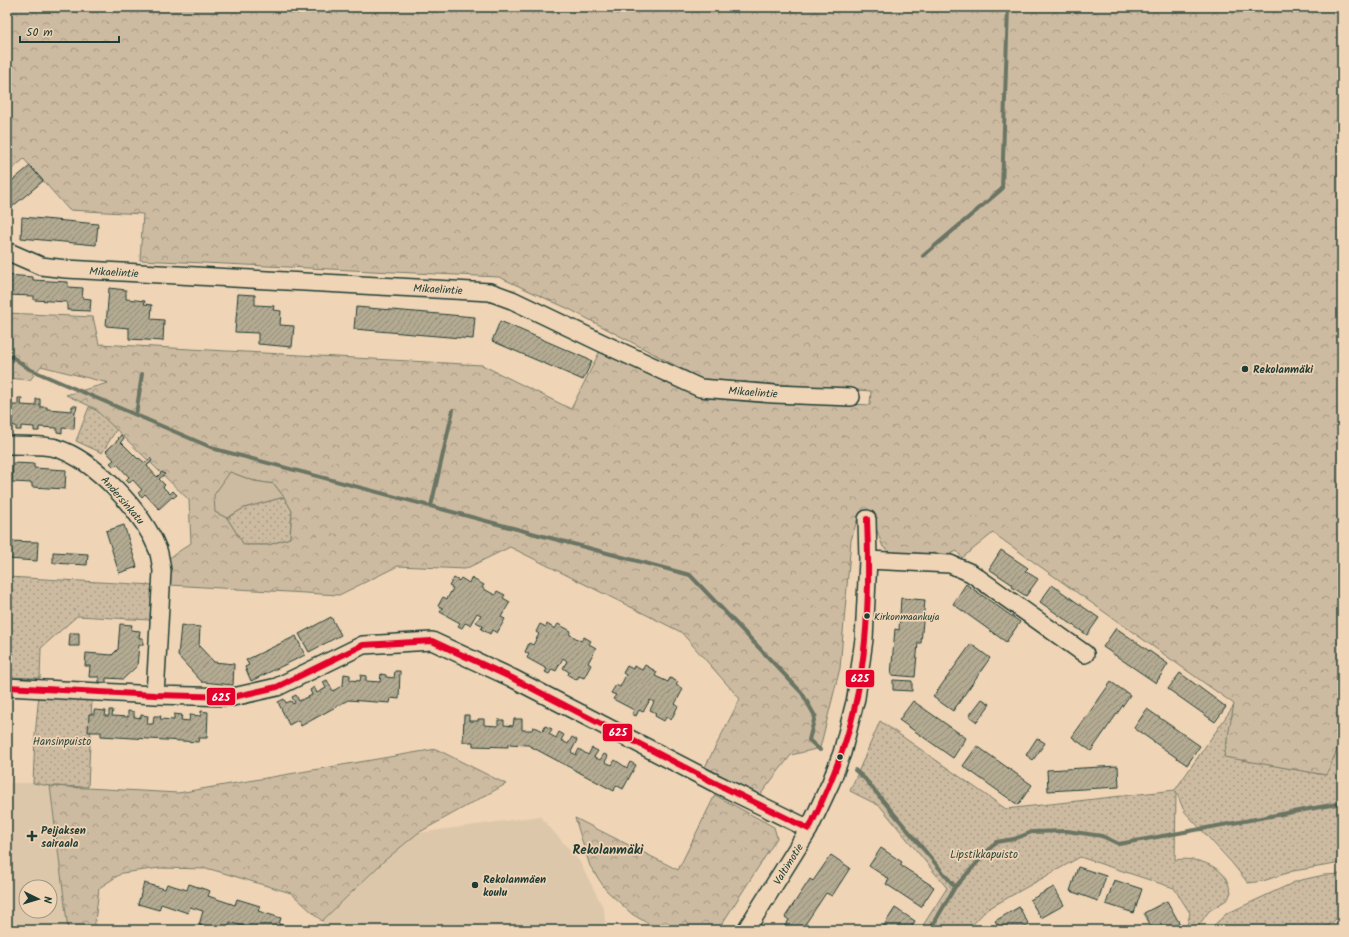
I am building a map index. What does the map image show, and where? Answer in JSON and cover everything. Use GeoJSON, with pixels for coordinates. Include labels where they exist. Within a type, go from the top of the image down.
{"type":"FeatureCollection","features":[{"type":"Feature","properties":{"kind":"street","name":"Mikaelintie"},"geometry":{"type":"LineString","coordinates":[[7,251],[41,266],[66,270],[490,292],[512,300],[700,388],[774,394],[851,397]]}},
{"type":"Feature","properties":{"kind":"street","name":"Andersinkatu"},"geometry":{"type":"LineString","coordinates":[[7,445],[55,448],[76,456],[98,472],[145,524],[158,551],[162,571],[155,695]]}},
{"type":"Feature","properties":{"kind":"street","name":"Valtimotie"},"geometry":{"type":"LineString","coordinates":[[746,930],[809,829],[824,800],[844,746],[856,698],[864,639],[868,560],[867,520]]}},
{"type":"Feature","properties":{"kind":"street"},"geometry":{"type":"LineString","coordinates":[[868,560],[950,564],[971,573],[1085,654]]}},
{"type":"Feature","properties":{"kind":"street"},"geometry":{"type":"LineString","coordinates":[[7,687],[155,695],[233,697],[277,687],[363,646],[432,641],[512,678],[717,784],[809,829]]}},
{"type":"Feature","properties":{"kind":"shaded area","name":"Peijaksen sairaala"},"geometry":{"type":"Polygon","coordinates":[[[7,783],[33,783],[50,786],[68,930],[7,930],[7,783]]]}},
{"type":"Feature","properties":{"kind":"shaded area","name":"Rekolanmäen koulu"},"geometry":{"type":"Polygon","coordinates":[[[540,816],[579,861],[604,909],[606,930],[323,930],[322,921],[384,861],[418,833],[540,816]]]}},
{"type":"Feature","properties":{"kind":"green space"},"geometry":{"type":"Polygon","coordinates":[[[7,7],[1342,7],[1342,739],[1326,775],[1224,757],[1234,704],[993,533],[962,558],[957,551],[946,556],[894,554],[883,547],[871,515],[859,514],[851,540],[840,668],[820,748],[791,755],[760,795],[705,767],[740,699],[681,632],[510,547],[465,569],[398,566],[339,595],[170,585],[168,559],[191,543],[189,500],[94,408],[66,395],[108,383],[41,366],[30,380],[7,378],[7,313],[93,317],[99,344],[482,365],[571,409],[600,351],[702,395],[870,405],[871,391],[701,379],[571,310],[499,277],[140,260],[143,214],[69,210],[24,159],[7,173],[7,144],[9,142],[7,139],[7,7]],[[230,472],[215,512],[227,518],[244,545],[269,545],[290,538],[292,511],[284,497],[274,484],[254,481],[230,472]]]}},
{"type":"Feature","properties":{"kind":"green space"},"geometry":{"type":"Polygon","coordinates":[[[89,407],[121,422],[102,453],[76,441],[89,407]]]}},
{"type":"Feature","properties":{"kind":"green space"},"geometry":{"type":"Polygon","coordinates":[[[230,472],[254,481],[274,484],[284,497],[244,508],[227,518],[215,512],[214,495],[230,472]]]}},
{"type":"Feature","properties":{"kind":"green space"},"geometry":{"type":"Polygon","coordinates":[[[284,497],[292,511],[290,538],[269,545],[244,545],[227,518],[244,508],[284,497]]]}},
{"type":"Feature","properties":{"kind":"green space"},"geometry":{"type":"Polygon","coordinates":[[[7,577],[154,585],[151,620],[77,616],[41,648],[40,678],[7,677],[7,577]]]}},
{"type":"Feature","properties":{"kind":"green space","name":"Hansinpuisto"},"geometry":{"type":"Polygon","coordinates":[[[39,694],[92,699],[88,787],[50,786],[33,783],[39,694]]]}},
{"type":"Feature","properties":{"kind":"green space","name":"Lipstikkapuisto"},"geometry":{"type":"Polygon","coordinates":[[[1235,704],[1224,756],[1325,775],[1342,739],[1342,863],[1293,871],[1263,881],[1248,883],[1232,863],[1184,811],[1176,791],[1175,860],[1194,860],[1213,866],[1223,874],[1227,880],[1231,892],[1228,899],[1209,911],[1196,929],[1186,930],[1190,913],[1174,888],[1080,857],[986,910],[968,930],[920,930],[947,888],[880,806],[850,791],[880,721],[1006,809],[1175,790],[1235,704]]]}},
{"type":"Feature","properties":{"kind":"green space"},"geometry":{"type":"Polygon","coordinates":[[[436,749],[506,784],[418,833],[384,861],[322,921],[291,893],[210,869],[160,868],[122,873],[99,888],[94,930],[68,930],[50,786],[178,793],[436,749]]]}},
{"type":"Feature","properties":{"kind":"green space"},"geometry":{"type":"Polygon","coordinates":[[[715,795],[774,827],[777,838],[718,930],[659,930],[632,914],[606,890],[590,866],[575,818],[678,870],[715,795]]]}},
{"type":"Feature","properties":{"kind":"green space"},"geometry":{"type":"Polygon","coordinates":[[[1342,874],[1342,909],[1335,920],[1324,930],[1209,930],[1226,914],[1297,881],[1324,875],[1342,874]]]}},
{"type":"Feature","properties":{"kind":"building"},"geometry":{"type":"Polygon","coordinates":[[[30,166],[43,181],[7,211],[7,185],[30,166]]]}},
{"type":"Feature","properties":{"kind":"building"},"geometry":{"type":"Polygon","coordinates":[[[22,217],[98,224],[96,245],[21,238],[22,217]]]}},
{"type":"Feature","properties":{"kind":"building"},"geometry":{"type":"Polygon","coordinates":[[[7,275],[33,277],[33,280],[68,282],[68,287],[83,288],[82,298],[91,299],[90,311],[67,310],[67,302],[34,300],[34,296],[7,295],[7,275]]]}},
{"type":"Feature","properties":{"kind":"building"},"geometry":{"type":"Polygon","coordinates":[[[109,288],[126,290],[126,299],[145,301],[144,304],[152,305],[151,319],[164,320],[163,341],[129,339],[129,328],[106,326],[109,288]]]}},
{"type":"Feature","properties":{"kind":"building"},"geometry":{"type":"Polygon","coordinates":[[[238,294],[255,295],[255,305],[274,306],[273,310],[281,311],[280,325],[294,326],[292,347],[258,344],[258,333],[235,332],[238,294]]]}},
{"type":"Feature","properties":{"kind":"building"},"geometry":{"type":"Polygon","coordinates":[[[356,307],[475,317],[473,339],[354,329],[356,307]]]}},
{"type":"Feature","properties":{"kind":"building"},"geometry":{"type":"Polygon","coordinates":[[[500,321],[592,361],[583,380],[492,341],[500,321]]]}},
{"type":"Feature","properties":{"kind":"building"},"geometry":{"type":"Polygon","coordinates":[[[18,398],[22,398],[21,405],[36,406],[36,399],[40,399],[40,407],[47,407],[47,409],[72,411],[72,406],[77,406],[75,411],[74,429],[62,428],[62,433],[57,432],[57,428],[39,427],[39,431],[34,431],[34,427],[21,426],[21,430],[16,430],[16,426],[7,425],[7,405],[18,405],[18,398]]]}},
{"type":"Feature","properties":{"kind":"building"},"geometry":{"type":"Polygon","coordinates":[[[121,435],[124,438],[121,442],[138,459],[139,458],[145,463],[150,458],[152,461],[147,466],[157,477],[162,472],[165,474],[159,479],[165,485],[163,487],[170,494],[173,491],[177,495],[173,498],[172,497],[159,509],[145,494],[142,497],[138,493],[142,490],[133,480],[129,483],[126,480],[129,477],[117,464],[114,467],[110,463],[114,460],[106,451],[119,439],[118,438],[121,435]]]}},
{"type":"Feature","properties":{"kind":"building"},"geometry":{"type":"Polygon","coordinates":[[[13,463],[34,464],[34,468],[66,470],[65,489],[32,487],[32,483],[12,482],[13,463]]]}},
{"type":"Feature","properties":{"kind":"building"},"geometry":{"type":"Polygon","coordinates":[[[124,525],[137,567],[119,573],[106,531],[124,525]]]}},
{"type":"Feature","properties":{"kind":"building"},"geometry":{"type":"Polygon","coordinates":[[[7,541],[38,542],[37,561],[7,559],[7,541]]]}},
{"type":"Feature","properties":{"kind":"building"},"geometry":{"type":"Polygon","coordinates":[[[1001,550],[1028,568],[1025,571],[1038,579],[1026,596],[1012,587],[1013,585],[989,569],[1001,550]]]}},
{"type":"Feature","properties":{"kind":"building"},"geometry":{"type":"Polygon","coordinates":[[[53,552],[88,554],[87,565],[53,563],[53,552]]]}},
{"type":"Feature","properties":{"kind":"building"},"geometry":{"type":"Polygon","coordinates":[[[454,578],[459,581],[461,578],[469,583],[471,578],[484,585],[482,588],[495,595],[497,591],[505,595],[503,598],[510,602],[501,617],[505,619],[497,633],[492,630],[490,634],[481,629],[483,626],[476,622],[481,615],[477,613],[470,625],[465,623],[462,628],[458,626],[460,623],[440,612],[443,608],[438,606],[443,597],[447,599],[453,588],[449,586],[454,578]]]}},
{"type":"Feature","properties":{"kind":"building"},"geometry":{"type":"Polygon","coordinates":[[[966,584],[1020,622],[1006,642],[953,604],[966,584]]]}},
{"type":"Feature","properties":{"kind":"building"},"geometry":{"type":"Polygon","coordinates":[[[1052,585],[1099,618],[1087,635],[1040,602],[1052,585]]]}},
{"type":"Feature","properties":{"kind":"building"},"geometry":{"type":"Polygon","coordinates":[[[901,598],[925,600],[921,643],[918,643],[915,677],[891,675],[895,629],[899,630],[901,598]]]}},
{"type":"Feature","properties":{"kind":"building"},"geometry":{"type":"Polygon","coordinates":[[[331,617],[341,635],[309,652],[299,634],[331,617]]]}},
{"type":"Feature","properties":{"kind":"building"},"geometry":{"type":"Polygon","coordinates":[[[120,624],[132,625],[131,630],[140,631],[139,638],[143,638],[143,645],[139,645],[137,666],[123,679],[106,678],[106,683],[99,682],[99,677],[89,677],[90,666],[85,666],[86,653],[112,655],[118,649],[120,624]]]}},
{"type":"Feature","properties":{"kind":"building"},"geometry":{"type":"Polygon","coordinates":[[[540,624],[546,627],[547,624],[555,629],[558,624],[571,631],[569,634],[581,641],[584,637],[591,641],[589,644],[596,648],[588,663],[591,665],[584,678],[579,676],[577,680],[568,675],[569,672],[563,668],[567,661],[563,658],[556,671],[552,669],[549,674],[545,672],[547,669],[527,658],[529,654],[525,652],[529,643],[533,645],[539,634],[536,632],[540,624]]]}},
{"type":"Feature","properties":{"kind":"building"},"geometry":{"type":"Polygon","coordinates":[[[181,625],[200,627],[199,646],[214,662],[234,664],[233,685],[202,682],[178,656],[181,625]]]}},
{"type":"Feature","properties":{"kind":"building"},"geometry":{"type":"Polygon","coordinates":[[[1116,628],[1168,664],[1156,683],[1103,647],[1116,628]]]}},
{"type":"Feature","properties":{"kind":"building"},"geometry":{"type":"Polygon","coordinates":[[[70,633],[79,633],[79,646],[69,646],[70,633]]]}},
{"type":"Feature","properties":{"kind":"building"},"geometry":{"type":"Polygon","coordinates":[[[296,636],[305,655],[251,681],[245,667],[249,665],[246,660],[296,636]]]}},
{"type":"Feature","properties":{"kind":"building"},"geometry":{"type":"Polygon","coordinates":[[[971,644],[990,658],[953,711],[933,697],[971,644]]]}},
{"type":"Feature","properties":{"kind":"building"},"geometry":{"type":"Polygon","coordinates":[[[645,665],[657,672],[655,676],[668,682],[670,678],[678,682],[676,685],[683,689],[675,704],[678,706],[671,720],[666,717],[664,721],[655,716],[656,713],[650,710],[654,702],[650,700],[643,712],[639,710],[636,716],[632,714],[634,710],[613,699],[616,695],[611,693],[616,685],[620,687],[626,675],[623,673],[627,666],[633,669],[634,666],[642,670],[645,665]]]}},
{"type":"Feature","properties":{"kind":"building"},"geometry":{"type":"Polygon","coordinates":[[[395,671],[400,671],[399,699],[391,698],[390,703],[348,700],[301,726],[298,720],[289,725],[278,702],[284,699],[286,703],[291,701],[293,704],[295,703],[292,697],[296,695],[299,701],[312,695],[310,690],[314,687],[317,693],[326,688],[323,682],[327,680],[333,691],[343,685],[344,674],[350,675],[350,680],[360,681],[361,675],[366,676],[366,681],[380,682],[381,674],[386,675],[386,677],[394,678],[395,671]]]}},
{"type":"Feature","properties":{"kind":"building"},"geometry":{"type":"Polygon","coordinates":[[[1180,673],[1226,707],[1215,722],[1168,689],[1180,673]]]}},
{"type":"Feature","properties":{"kind":"building"},"geometry":{"type":"Polygon","coordinates":[[[893,680],[912,681],[912,691],[893,690],[893,680]]]}},
{"type":"Feature","properties":{"kind":"building"},"geometry":{"type":"Polygon","coordinates":[[[1111,682],[1130,695],[1091,751],[1072,737],[1111,682]]]}},
{"type":"Feature","properties":{"kind":"building"},"geometry":{"type":"Polygon","coordinates":[[[982,699],[990,704],[977,722],[969,716],[982,699]]]}},
{"type":"Feature","properties":{"kind":"building"},"geometry":{"type":"Polygon","coordinates":[[[913,701],[966,738],[953,758],[899,720],[913,701]]]}},
{"type":"Feature","properties":{"kind":"building"},"geometry":{"type":"Polygon","coordinates":[[[1147,709],[1200,746],[1187,765],[1134,728],[1147,709]]]}},
{"type":"Feature","properties":{"kind":"building"},"geometry":{"type":"Polygon","coordinates":[[[94,710],[106,711],[105,716],[109,716],[109,710],[113,710],[112,716],[128,717],[128,711],[134,712],[134,717],[141,718],[141,715],[148,716],[147,724],[153,724],[154,716],[161,716],[160,719],[174,720],[174,714],[182,715],[181,720],[189,721],[190,715],[201,716],[201,711],[208,712],[207,738],[199,738],[198,742],[101,736],[101,732],[88,732],[89,714],[94,714],[94,710]]]}},
{"type":"Feature","properties":{"kind":"building"},"geometry":{"type":"Polygon","coordinates":[[[464,715],[469,715],[469,721],[484,719],[484,725],[498,726],[498,720],[504,720],[504,725],[513,726],[514,719],[522,719],[522,730],[532,730],[533,727],[543,731],[545,726],[552,729],[549,734],[556,738],[559,732],[564,735],[561,740],[568,744],[572,737],[577,740],[571,752],[576,755],[579,749],[588,755],[592,748],[598,751],[594,757],[600,760],[604,754],[608,756],[605,762],[612,765],[615,760],[627,768],[630,762],[636,765],[623,789],[616,785],[614,791],[528,745],[508,744],[508,747],[473,746],[473,742],[463,742],[464,715]]]}},
{"type":"Feature","properties":{"kind":"building"},"geometry":{"type":"Polygon","coordinates":[[[1037,738],[1045,743],[1033,760],[1026,755],[1037,738]]]}},
{"type":"Feature","properties":{"kind":"building"},"geometry":{"type":"Polygon","coordinates":[[[977,746],[1032,785],[1018,805],[963,766],[977,746]]]}},
{"type":"Feature","properties":{"kind":"building"},"geometry":{"type":"Polygon","coordinates":[[[1118,766],[1119,787],[1048,791],[1047,770],[1118,766]]]}},
{"type":"Feature","properties":{"kind":"building"},"geometry":{"type":"Polygon","coordinates":[[[881,848],[902,862],[900,865],[934,887],[921,907],[886,884],[889,879],[869,866],[881,848]]]}},
{"type":"Feature","properties":{"kind":"building"},"geometry":{"type":"Polygon","coordinates":[[[831,855],[850,868],[832,896],[826,893],[804,926],[809,930],[782,930],[789,920],[785,917],[810,879],[813,881],[831,855]]]}},
{"type":"Feature","properties":{"kind":"building"},"geometry":{"type":"Polygon","coordinates":[[[1078,867],[1106,876],[1098,901],[1070,891],[1078,867]]]}},
{"type":"Feature","properties":{"kind":"building"},"geometry":{"type":"Polygon","coordinates":[[[1114,880],[1142,889],[1134,913],[1106,904],[1114,880]]]}},
{"type":"Feature","properties":{"kind":"building"},"geometry":{"type":"Polygon","coordinates":[[[144,883],[165,889],[167,884],[187,890],[189,884],[210,891],[208,896],[235,905],[237,899],[260,906],[258,911],[281,918],[279,924],[297,930],[252,930],[230,922],[227,930],[215,930],[199,925],[203,911],[190,907],[188,913],[161,904],[159,910],[138,904],[144,883]]]}},
{"type":"Feature","properties":{"kind":"building"},"geometry":{"type":"Polygon","coordinates":[[[1054,887],[1064,905],[1041,918],[1030,900],[1054,887]]]}},
{"type":"Feature","properties":{"kind":"building"},"geometry":{"type":"Polygon","coordinates":[[[1167,901],[1181,926],[1175,930],[1153,930],[1144,913],[1167,901]]]}},
{"type":"Feature","properties":{"kind":"building"},"geometry":{"type":"Polygon","coordinates":[[[1019,907],[1029,925],[1020,930],[1001,930],[995,921],[1019,907]]]}},
{"type":"Feature","properties":{"kind":"building"},"geometry":{"type":"Polygon","coordinates":[[[895,908],[915,921],[910,930],[881,930],[895,908]]]}},
{"type":"Feature","properties":{"kind":"waterway"},"geometry":{"type":"LineString","coordinates":[[923,256],[1002,189],[1008,7]]}},
{"type":"Feature","properties":{"kind":"waterway"},"geometry":{"type":"LineString","coordinates":[[7,353],[29,369],[215,449],[690,575],[802,693],[815,716],[809,740],[820,750]]}},
{"type":"Feature","properties":{"kind":"waterway"},"geometry":{"type":"LineString","coordinates":[[136,415],[142,374]]}},
{"type":"Feature","properties":{"kind":"waterway"},"geometry":{"type":"LineString","coordinates":[[431,506],[453,410]]}},
{"type":"Feature","properties":{"kind":"waterway"},"geometry":{"type":"LineString","coordinates":[[855,770],[865,779],[955,887],[930,930]]}},
{"type":"Feature","properties":{"kind":"waterway"},"geometry":{"type":"LineString","coordinates":[[955,887],[996,842],[1014,839],[1032,832],[1067,831],[1102,836],[1119,844],[1342,803]]}},
{"type":"Feature","properties":{"kind":"transit line","name":"625"},"geometry":{"type":"LineString","coordinates":[[809,829],[840,758],[855,707],[860,681],[864,654],[868,600],[867,519]]}},
{"type":"Feature","properties":{"kind":"transit line","name":"625"},"geometry":{"type":"LineString","coordinates":[[7,687],[155,695],[233,697],[277,687],[363,645],[432,641],[512,678],[717,784],[809,829]]}},
{"type":"Feature","properties":{"kind":"place","name":"Rekolanmäki"},"geometry":{"type":"Point","coordinates":[1245,369]}},
{"type":"Feature","properties":{"kind":"place","name":"Kirkonmaankuja"},"geometry":{"type":"Point","coordinates":[867,616]}},
{"type":"Feature","properties":{"kind":"place","name":"Peijaksen sairaala"},"geometry":{"type":"Point","coordinates":[32,836]}},
{"type":"Feature","properties":{"kind":"place","name":"Rekolanmäen koulu"},"geometry":{"type":"Point","coordinates":[475,885]}},
{"type":"Feature","properties":{"kind":"district","name":"Rekolanmäki"},"geometry":{"type":"Point","coordinates":[608,849]}}]}
